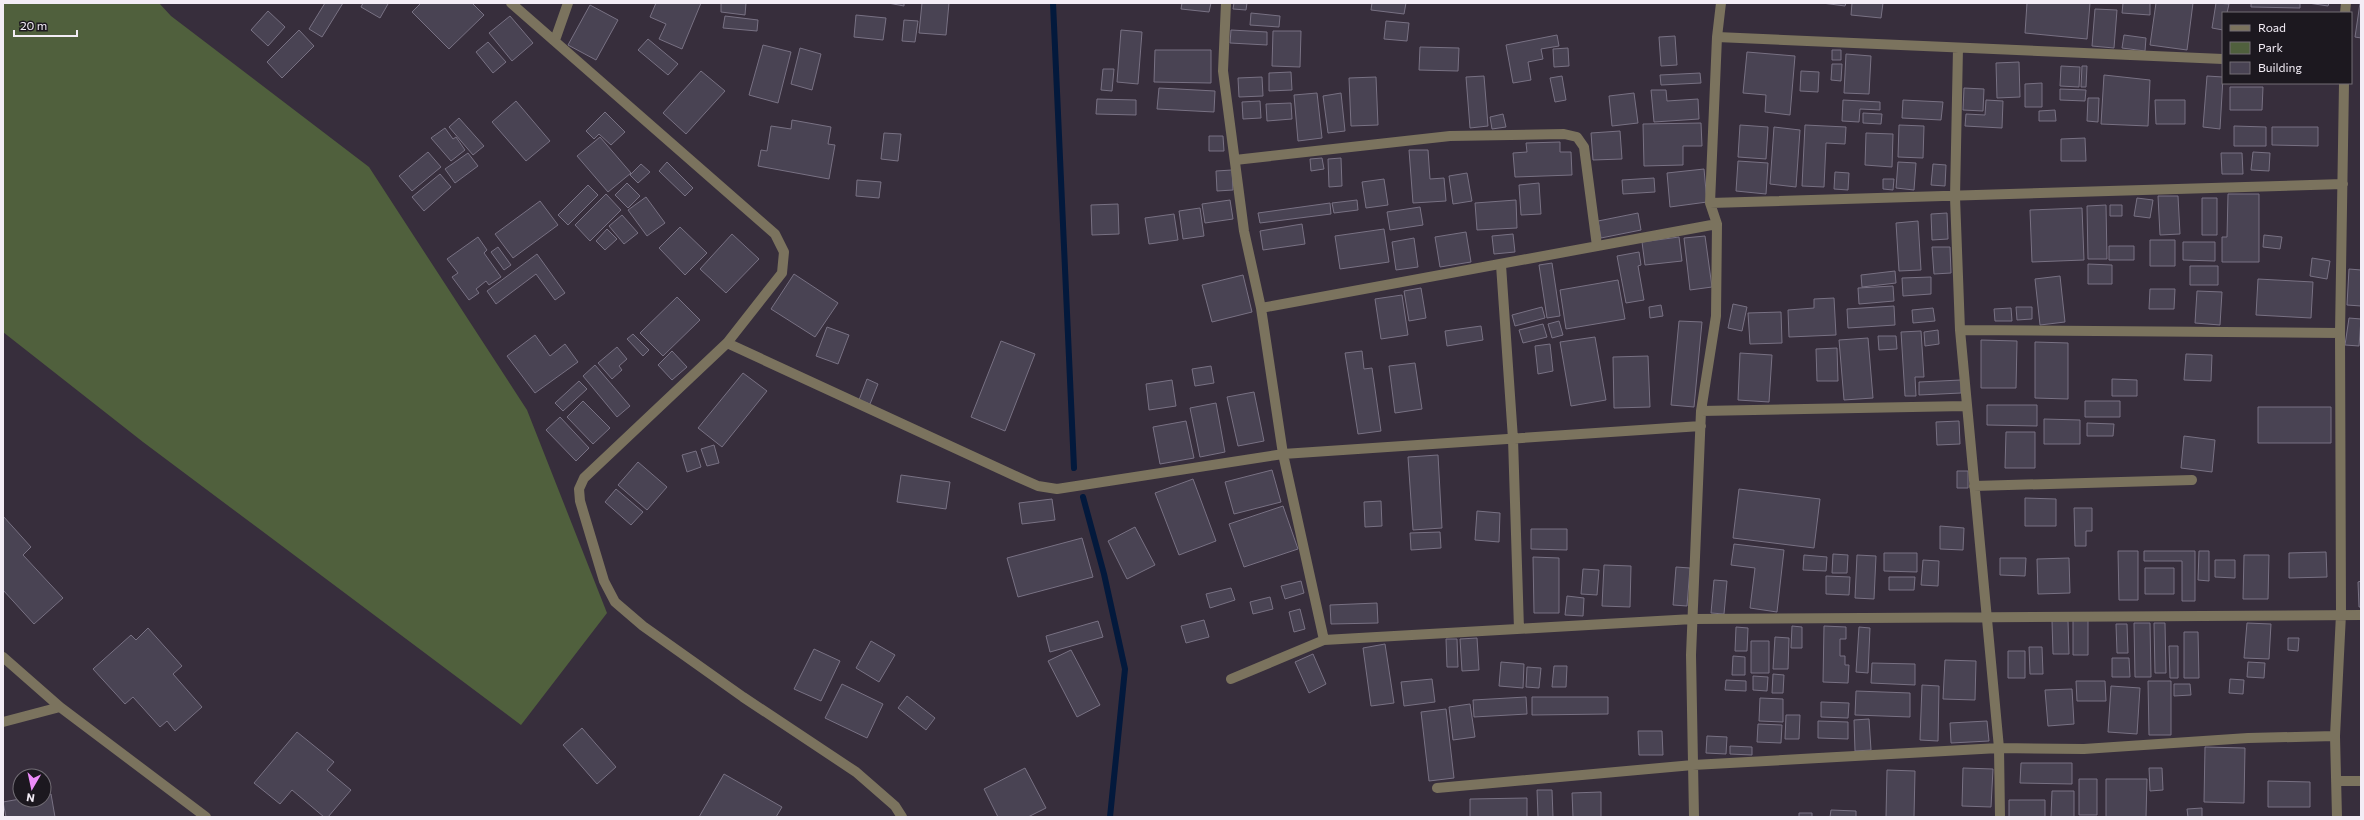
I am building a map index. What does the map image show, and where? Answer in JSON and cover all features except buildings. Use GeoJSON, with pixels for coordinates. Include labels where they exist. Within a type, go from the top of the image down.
{"type":"FeatureCollection","features":[{"type":"Feature","properties":{"kind":"street"},"geometry":{"type":"LineString","coordinates":[[511,3],[775,234],[784,252],[782,273],[727,343],[584,478],[579,490],[580,501],[604,581],[615,602],[643,626],[743,697],[856,772],[895,806],[902,817]]}},
{"type":"Feature","properties":{"kind":"street"},"geometry":{"type":"LineString","coordinates":[[554,40],[568,3]]}},
{"type":"Feature","properties":{"kind":"street"},"geometry":{"type":"LineString","coordinates":[[1226,3],[1222,71],[1244,231],[1261,308],[1283,454],[1324,640]]}},
{"type":"Feature","properties":{"kind":"street"},"geometry":{"type":"LineString","coordinates":[[1694,817],[1693,619],[1701,411],[1716,316],[1717,224],[1710,203],[1717,37],[1721,3]]}},
{"type":"Feature","properties":{"kind":"street"},"geometry":{"type":"LineString","coordinates":[[1717,37],[2222,59]]}},
{"type":"Feature","properties":{"kind":"street"},"geometry":{"type":"LineString","coordinates":[[1958,48],[1954,197],[1960,330],[1999,748],[2000,817]]}},
{"type":"Feature","properties":{"kind":"street"},"geometry":{"type":"LineString","coordinates":[[2337,817],[2335,736],[2341,614],[2340,333],[2344,84]]}},
{"type":"Feature","properties":{"kind":"street"},"geometry":{"type":"LineString","coordinates":[[1235,160],[1450,136],[1564,134],[1577,138],[1584,147],[1597,246]]}},
{"type":"Feature","properties":{"kind":"street"},"geometry":{"type":"LineString","coordinates":[[1710,203],[1954,197],[2343,184]]}},
{"type":"Feature","properties":{"kind":"street"},"geometry":{"type":"LineString","coordinates":[[1261,308],[1717,224]]}},
{"type":"Feature","properties":{"kind":"street"},"geometry":{"type":"LineString","coordinates":[[1501,264],[1513,439],[1519,629]]}},
{"type":"Feature","properties":{"kind":"street"},"geometry":{"type":"LineString","coordinates":[[1960,330],[2340,333]]}},
{"type":"Feature","properties":{"kind":"street"},"geometry":{"type":"LineString","coordinates":[[727,343],[1038,486],[1057,488],[1283,454],[1701,426]]}},
{"type":"Feature","properties":{"kind":"street"},"geometry":{"type":"LineString","coordinates":[[1701,411],[1966,406]]}},
{"type":"Feature","properties":{"kind":"street"},"geometry":{"type":"LineString","coordinates":[[1974,486],[2192,480]]}},
{"type":"Feature","properties":{"kind":"street"},"geometry":{"type":"LineString","coordinates":[[1231,679],[1324,640],[1693,619],[1986,616],[2361,615]]}},
{"type":"Feature","properties":{"kind":"street"},"geometry":{"type":"LineString","coordinates":[[3,658],[60,707],[206,817]]}},
{"type":"Feature","properties":{"kind":"street"},"geometry":{"type":"LineString","coordinates":[[3,722],[60,707]]}},
{"type":"Feature","properties":{"kind":"street"},"geometry":{"type":"LineString","coordinates":[[1437,788],[1693,765],[1999,748],[2084,748],[2248,738],[2335,736]]}},
{"type":"Feature","properties":{"kind":"street"},"geometry":{"type":"LineString","coordinates":[[2336,781],[2361,781]]}},
{"type":"Feature","properties":{"kind":"green space"},"geometry":{"type":"Polygon","coordinates":[[[3,3],[159,3],[171,16],[369,167],[527,410],[607,613],[521,725],[143,442],[3,332],[3,3]]]}},
{"type":"Feature","properties":{"kind":"waterway"},"geometry":{"type":"LineString","coordinates":[[1053,3],[1074,468]]}},
{"type":"Feature","properties":{"kind":"waterway"},"geometry":{"type":"LineString","coordinates":[[1083,497],[1104,574],[1125,669],[1110,817]]}}]}
